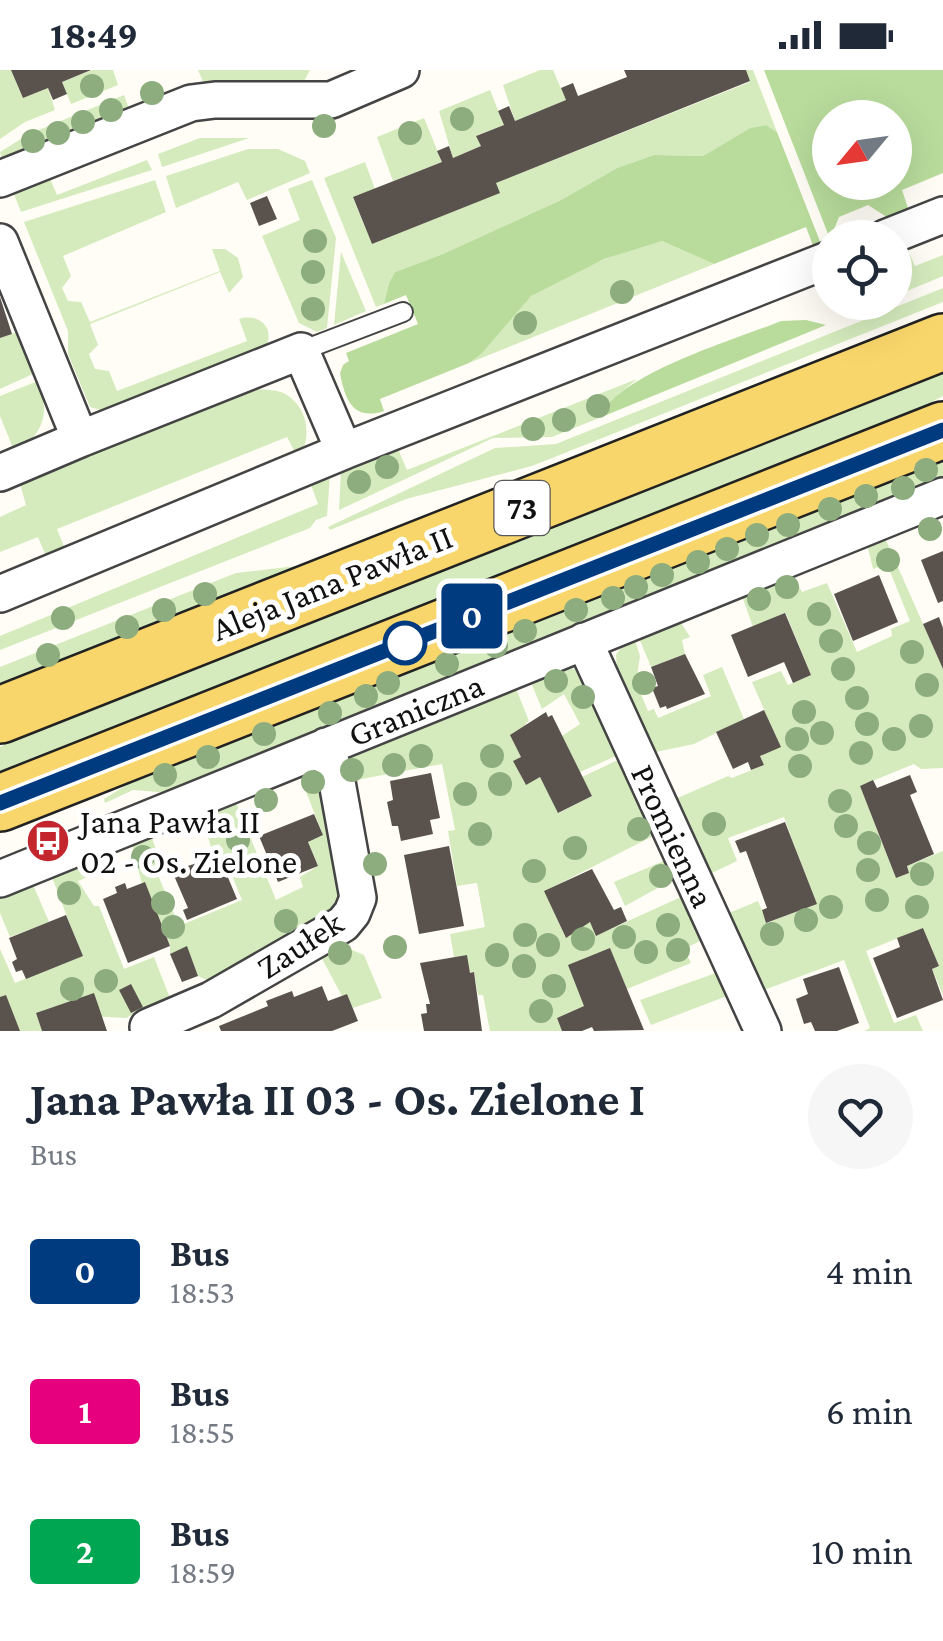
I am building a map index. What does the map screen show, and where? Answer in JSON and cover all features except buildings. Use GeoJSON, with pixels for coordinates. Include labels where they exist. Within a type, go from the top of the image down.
{"type":"FeatureCollection","features":[{"type":"Feature","properties":{"kind":"main road","name":"Aleja Jana Pawła II"},"geometry":{"type":"LineString","coordinates":[[0,714],[943,342]]}},
{"type":"Feature","properties":{"kind":"main road","name":"73"},"geometry":{"type":"LineString","coordinates":[[0,803],[943,430]]}},
{"type":"Feature","properties":{"kind":"street"},"geometry":{"type":"LineString","coordinates":[[0,179],[191,103],[332,100],[401,70]]}},
{"type":"Feature","properties":{"kind":"street"},"geometry":{"type":"LineString","coordinates":[[912,227],[943,215]]}},
{"type":"Feature","properties":{"kind":"street"},"geometry":{"type":"LineString","coordinates":[[0,242],[80,439]]}},
{"type":"Feature","properties":{"kind":"street"},"geometry":{"type":"LineString","coordinates":[[0,594],[344,451],[812,266]]}},
{"type":"Feature","properties":{"kind":"street"},"geometry":{"type":"LineString","coordinates":[[0,473],[300,351],[344,451]]}},
{"type":"Feature","properties":{"kind":"street","name":"Graniczna"},"geometry":{"type":"LineString","coordinates":[[0,879],[943,496]]}},
{"type":"Feature","properties":{"kind":"street","name":"Promienna"},"geometry":{"type":"LineString","coordinates":[[584,641],[763,1031]]}},
{"type":"Feature","properties":{"kind":"street","name":"Zaułek"},"geometry":{"type":"LineString","coordinates":[[148,1027],[211,1000],[343,924],[352,914],[358,898],[337,782],[326,746]]}},
{"type":"Feature","properties":{"kind":"lane"},"geometry":{"type":"LineString","coordinates":[[300,351],[404,312]]}},
{"type":"Feature","properties":{"kind":"green space"},"geometry":{"type":"Polygon","coordinates":[[[0,70],[11,70],[23,98],[48,88],[55,110],[25,122],[0,139],[0,70]]]}},
{"type":"Feature","properties":{"kind":"green space"},"geometry":{"type":"Polygon","coordinates":[[[92,70],[113,70],[118,85],[71,104],[62,82],[92,70]]]}},
{"type":"Feature","properties":{"kind":"green space"},"geometry":{"type":"Polygon","coordinates":[[[198,70],[310,70],[301,87],[205,86],[198,70]]]}},
{"type":"Feature","properties":{"kind":"green space"},"geometry":{"type":"Polygon","coordinates":[[[540,70],[553,70],[566,100],[515,121],[503,85],[540,70]]]}},
{"type":"Feature","properties":{"kind":"green space"},"geometry":{"type":"Polygon","coordinates":[[[746,70],[753,70],[777,132],[766,125],[750,128],[703,156],[654,155],[617,168],[561,200],[395,272],[384,304],[376,307],[324,178],[365,162],[375,189],[353,198],[372,244],[499,193],[496,183],[750,82],[746,70]]]}},
{"type":"Feature","properties":{"kind":"green space"},"geometry":{"type":"Polygon","coordinates":[[[764,70],[943,70],[943,173],[912,186],[912,100],[812,100],[812,193],[764,70]]]}},
{"type":"Feature","properties":{"kind":"green space"},"geometry":{"type":"Polygon","coordinates":[[[490,90],[504,125],[477,135],[481,146],[453,158],[439,111],[490,90]]]}},
{"type":"Feature","properties":{"kind":"green space"},"geometry":{"type":"Polygon","coordinates":[[[124,95],[130,111],[2,159],[0,152],[29,134],[124,95]]]}},
{"type":"Feature","properties":{"kind":"green space"},"geometry":{"type":"Polygon","coordinates":[[[424,118],[442,162],[393,181],[377,137],[424,118]]]}},
{"type":"Feature","properties":{"kind":"green space"},"geometry":{"type":"Polygon","coordinates":[[[766,125],[777,132],[812,221],[812,243],[806,227],[714,264],[662,241],[604,259],[531,296],[469,363],[380,399],[384,411],[365,413],[352,406],[340,373],[349,361],[346,353],[418,324],[406,295],[384,304],[395,272],[561,200],[617,168],[654,155],[703,156],[750,128],[766,125]]]}},
{"type":"Feature","properties":{"kind":"green space"},"geometry":{"type":"Polygon","coordinates":[[[200,138],[249,138],[162,167],[158,154],[200,138]]]}},
{"type":"Feature","properties":{"kind":"green space"},"geometry":{"type":"Polygon","coordinates":[[[248,149],[278,149],[305,161],[310,173],[247,200],[238,182],[176,208],[166,176],[248,149]]]}},
{"type":"Feature","properties":{"kind":"green space"},"geometry":{"type":"Polygon","coordinates":[[[147,160],[152,170],[21,212],[12,189],[47,172],[57,195],[147,160]]]}},
{"type":"Feature","properties":{"kind":"green space"},"geometry":{"type":"Polygon","coordinates":[[[155,180],[166,212],[63,256],[71,276],[62,288],[68,301],[81,302],[90,322],[220,271],[212,249],[225,249],[238,258],[243,277],[229,293],[220,272],[90,324],[98,345],[89,354],[95,369],[109,371],[117,391],[247,341],[239,319],[254,318],[265,325],[268,343],[264,350],[108,412],[90,407],[68,354],[68,331],[24,222],[155,180]]]}},
{"type":"Feature","properties":{"kind":"green space"},"geometry":{"type":"Polygon","coordinates":[[[312,180],[336,238],[327,328],[317,332],[299,323],[262,236],[300,220],[288,189],[312,180]]]}},
{"type":"Feature","properties":{"kind":"green space"},"geometry":{"type":"Polygon","coordinates":[[[815,200],[905,200],[910,214],[891,220],[868,205],[823,220],[815,200]]]}},
{"type":"Feature","properties":{"kind":"green space"},"geometry":{"type":"Polygon","coordinates":[[[662,241],[714,264],[469,363],[538,291],[591,264],[662,241]]]}},
{"type":"Feature","properties":{"kind":"green space"},"geometry":{"type":"Polygon","coordinates":[[[341,252],[366,311],[334,325],[341,252]]]}},
{"type":"Feature","properties":{"kind":"green space"},"geometry":{"type":"Polygon","coordinates":[[[943,255],[943,276],[912,289],[912,259],[915,266],[943,255]]]}},
{"type":"Feature","properties":{"kind":"green space"},"geometry":{"type":"Polygon","coordinates":[[[943,288],[943,302],[912,314],[912,300],[943,288]]]}},
{"type":"Feature","properties":{"kind":"green space"},"geometry":{"type":"Polygon","coordinates":[[[806,320],[826,325],[599,418],[629,387],[680,360],[781,321],[806,320]]]}},
{"type":"Feature","properties":{"kind":"green space"},"geometry":{"type":"Polygon","coordinates":[[[864,320],[898,320],[532,466],[406,499],[330,530],[328,527],[495,448],[556,444],[864,320]]]}},
{"type":"Feature","properties":{"kind":"green space"},"geometry":{"type":"Polygon","coordinates":[[[18,332],[35,373],[0,389],[0,338],[18,332]]]}},
{"type":"Feature","properties":{"kind":"green space"},"geometry":{"type":"Polygon","coordinates":[[[943,358],[943,396],[847,446],[0,785],[0,747],[103,694],[943,358]]]}},
{"type":"Feature","properties":{"kind":"green space"},"geometry":{"type":"Polygon","coordinates":[[[637,379],[613,399],[599,418],[552,437],[493,438],[339,510],[341,471],[398,449],[407,470],[637,379]]]}},
{"type":"Feature","properties":{"kind":"green space"},"geometry":{"type":"Polygon","coordinates":[[[38,381],[44,404],[42,422],[15,453],[0,416],[0,396],[38,381]]]}},
{"type":"Feature","properties":{"kind":"green space"},"geometry":{"type":"Polygon","coordinates":[[[256,389],[283,393],[300,408],[306,434],[298,458],[287,437],[57,529],[65,549],[46,556],[38,537],[0,552],[0,517],[26,505],[20,484],[256,389]]]}},
{"type":"Feature","properties":{"kind":"green space"},"geometry":{"type":"Polygon","coordinates":[[[943,450],[943,481],[170,793],[133,790],[105,803],[104,799],[165,761],[943,450]]]}},
{"type":"Feature","properties":{"kind":"green space"},"geometry":{"type":"Polygon","coordinates":[[[330,475],[327,516],[316,520],[310,528],[0,650],[0,636],[318,504],[310,482],[330,475]]]}},
{"type":"Feature","properties":{"kind":"green space"},"geometry":{"type":"Polygon","coordinates":[[[885,538],[943,669],[943,768],[921,769],[914,764],[860,786],[896,878],[909,873],[907,866],[943,851],[943,995],[932,969],[939,966],[923,928],[866,951],[894,1023],[916,1015],[923,1031],[864,1031],[870,1028],[844,960],[759,992],[724,915],[758,901],[767,923],[816,904],[784,817],[728,838],[737,861],[706,876],[673,800],[764,765],[760,756],[780,746],[752,682],[781,671],[788,685],[811,675],[786,614],[753,627],[742,596],[793,575],[802,592],[827,583],[857,652],[892,636],[891,629],[910,621],[887,564],[873,569],[867,544],[885,538]]]}},
{"type":"Feature","properties":{"kind":"green space"},"geometry":{"type":"Polygon","coordinates":[[[296,566],[263,589],[0,694],[0,667],[236,573],[296,566]]]}},
{"type":"Feature","properties":{"kind":"green space"},"geometry":{"type":"Polygon","coordinates":[[[680,621],[690,637],[682,640],[685,654],[651,667],[639,638],[680,621]]]}},
{"type":"Feature","properties":{"kind":"green space"},"geometry":{"type":"Polygon","coordinates":[[[635,640],[640,656],[636,682],[648,711],[654,709],[658,718],[711,696],[703,675],[722,667],[744,719],[694,744],[651,753],[618,677],[616,655],[635,640]]]}},
{"type":"Feature","properties":{"kind":"green space"},"geometry":{"type":"Polygon","coordinates":[[[563,667],[574,669],[581,676],[618,755],[580,772],[562,736],[580,724],[564,694],[542,709],[530,680],[563,667]]]}},
{"type":"Feature","properties":{"kind":"green space"},"geometry":{"type":"Polygon","coordinates":[[[515,686],[529,721],[521,757],[514,761],[525,784],[540,777],[559,813],[592,796],[582,777],[620,759],[655,835],[545,891],[565,937],[590,922],[597,935],[681,897],[702,940],[684,949],[691,963],[627,989],[610,949],[584,1006],[557,1018],[562,1031],[490,1031],[483,995],[478,995],[467,955],[454,957],[450,934],[485,927],[477,883],[457,886],[448,831],[455,830],[442,764],[356,780],[364,821],[359,826],[345,764],[354,753],[515,686]]]}},
{"type":"Feature","properties":{"kind":"green space"},"geometry":{"type":"Polygon","coordinates":[[[299,774],[320,777],[343,886],[337,911],[215,984],[198,976],[187,947],[170,954],[170,945],[142,884],[131,841],[150,833],[164,871],[158,875],[179,926],[242,900],[219,844],[211,847],[201,813],[235,800],[276,900],[303,887],[300,877],[318,866],[308,842],[323,835],[299,774]]]}},
{"type":"Feature","properties":{"kind":"green space"},"geometry":{"type":"Polygon","coordinates":[[[85,858],[92,875],[78,881],[94,906],[99,906],[124,969],[154,957],[170,998],[140,1016],[137,1012],[126,1018],[36,1013],[42,1031],[0,1031],[0,949],[15,983],[82,956],[50,872],[85,858]]]}},
{"type":"Feature","properties":{"kind":"green space"},"geometry":{"type":"Polygon","coordinates":[[[666,860],[674,879],[625,906],[614,882],[666,860]]]}},
{"type":"Feature","properties":{"kind":"green space"},"geometry":{"type":"Polygon","coordinates":[[[31,880],[49,922],[10,937],[0,913],[0,893],[31,880]]]}},
{"type":"Feature","properties":{"kind":"green space"},"geometry":{"type":"Polygon","coordinates":[[[336,943],[364,955],[382,998],[353,1008],[347,994],[342,996],[319,953],[336,943]]]}},
{"type":"Feature","properties":{"kind":"green space"},"geometry":{"type":"Polygon","coordinates":[[[716,973],[727,996],[651,1025],[640,1000],[716,973]]]}},
{"type":"Feature","properties":{"kind":"bus line","name":"0"},"geometry":{"type":"LineString","coordinates":[[0,803],[943,430]]}},
{"type":"Feature","properties":{"kind":"place","name":"Jana Pawła II 02 - Os. Zielone"},"geometry":{"type":"Point","coordinates":[48,841]}}]}
